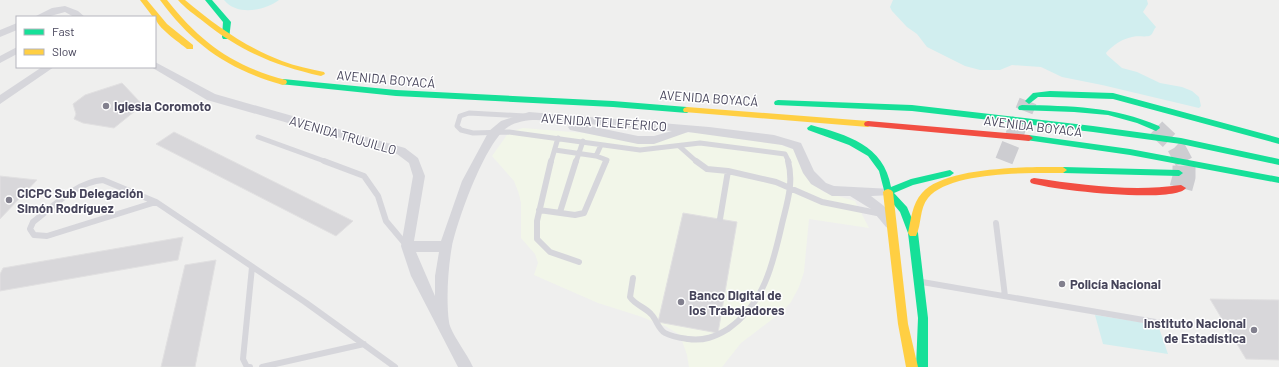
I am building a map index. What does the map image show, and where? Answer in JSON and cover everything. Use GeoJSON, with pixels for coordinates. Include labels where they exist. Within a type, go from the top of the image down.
{"type":"FeatureCollection","features":[{"type":"Feature","properties":{"kind":"main road"},"geometry":{"type":"LineString","coordinates":[[143,0],[156,16]]}},
{"type":"Feature","properties":{"kind":"main road","name":"AVENIDA BOYACÁ"},"geometry":{"type":"LineString","coordinates":[[182,0],[226,37],[260,58],[276,64],[328,74]]}},
{"type":"Feature","properties":{"kind":"main road"},"geometry":{"type":"LineString","coordinates":[[208,0],[226,22],[226,37]]}},
{"type":"Feature","properties":{"kind":"main road","name":"AVENIDA BOYACÁ"},"geometry":{"type":"LineString","coordinates":[[165,3],[183,26],[213,50],[241,69],[271,79],[307,85],[423,96],[591,103],[985,133],[1089,145],[1159,156],[1279,180]]}},
{"type":"Feature","properties":{"kind":"main road"},"geometry":{"type":"LineString","coordinates":[[156,16],[178,39],[220,64],[241,69]]}},
{"type":"Feature","properties":{"kind":"main road"},"geometry":{"type":"LineString","coordinates":[[1028,101],[1036,95],[1050,94],[1113,96],[1279,141]]}},
{"type":"Feature","properties":{"kind":"main road","name":"AVENIDA BOYACÁ"},"geometry":{"type":"LineString","coordinates":[[772,102],[912,108],[1173,140],[1277,161]]}},
{"type":"Feature","properties":{"kind":"main road"},"geometry":{"type":"LineString","coordinates":[[591,103],[647,112],[1017,146]]}},
{"type":"Feature","properties":{"kind":"main road"},"geometry":{"type":"LineString","coordinates":[[912,108],[991,107]]}},
{"type":"Feature","properties":{"kind":"main road"},"geometry":{"type":"LineString","coordinates":[[1010,108],[1097,110],[1121,113],[1139,118],[1156,128]]}},
{"type":"Feature","properties":{"kind":"main road"},"geometry":{"type":"LineString","coordinates":[[811,128],[859,146],[869,154],[882,169],[888,192],[894,232],[905,338],[912,367]]}},
{"type":"Feature","properties":{"kind":"main road"},"geometry":{"type":"LineString","coordinates":[[913,232],[922,200],[928,192],[940,185],[967,177],[1023,171],[1078,170],[1183,173],[1117,162]]}},
{"type":"Feature","properties":{"kind":"main road"},"geometry":{"type":"LineString","coordinates":[[888,192],[911,182],[929,177],[988,168],[1000,163]]}},
{"type":"Feature","properties":{"kind":"main road"},"geometry":{"type":"LineString","coordinates":[[1252,175],[1279,184]]}},
{"type":"Feature","properties":{"kind":"main road"},"geometry":{"type":"LineString","coordinates":[[967,177],[1023,180],[1133,193],[1160,192],[1181,188]]}},
{"type":"Feature","properties":{"kind":"main road"},"geometry":{"type":"LineString","coordinates":[[888,192],[904,209],[910,221],[913,232],[923,318],[922,367]]}},
{"type":"Feature","properties":{"kind":"main road"},"geometry":{"type":"LineString","coordinates":[[902,314],[906,320],[914,324],[923,318]]}},
{"type":"Feature","properties":{"kind":"street"},"geometry":{"type":"LineString","coordinates":[[42,16],[65,8],[72,10],[79,16]]}},
{"type":"Feature","properties":{"kind":"street"},"geometry":{"type":"LineString","coordinates":[[0,34],[16,26]]}},
{"type":"Feature","properties":{"kind":"street"},"geometry":{"type":"LineString","coordinates":[[0,60],[16,51]]}},
{"type":"Feature","properties":{"kind":"street","name":"AVENIDA TRUJILLO"},"geometry":{"type":"LineString","coordinates":[[156,66],[211,97],[401,151],[414,161],[419,176],[407,246],[418,276],[466,367]]}},
{"type":"Feature","properties":{"kind":"street"},"geometry":{"type":"LineString","coordinates":[[0,100],[48,68]]}},
{"type":"Feature","properties":{"kind":"street","name":"AVENIDA TELEFÉRICO"},"geometry":{"type":"LineString","coordinates":[[442,324],[442,276],[446,246],[468,181],[493,134],[505,124],[529,116],[705,130],[789,143],[797,146],[815,181],[832,191],[850,193],[866,199],[884,214],[894,232]]}},
{"type":"Feature","properties":{"kind":"street","name":"AVENIDA TELEFÉRICO"},"geometry":{"type":"LineString","coordinates":[[505,124],[554,125],[587,129],[638,140],[654,140],[682,131],[705,130]]}},
{"type":"Feature","properties":{"kind":"street","name":"AVENIDA TELEFÉRICO"},"geometry":{"type":"LineString","coordinates":[[850,193],[860,191],[888,192]]}},
{"type":"Feature","properties":{"kind":"street"},"geometry":{"type":"LineString","coordinates":[[407,246],[446,246]]}},
{"type":"Feature","properties":{"kind":"lane"},"geometry":{"type":"LineString","coordinates":[[529,116],[469,112],[463,114],[458,119],[457,126],[464,131],[493,134],[509,132],[640,150],[700,143],[785,154],[792,168],[790,188],[774,256],[759,297],[748,312],[728,328],[708,339],[696,340],[666,334],[657,326],[651,313],[640,307],[630,298],[628,292],[633,278]]}},
{"type":"Feature","properties":{"kind":"lane"},"geometry":{"type":"LineString","coordinates":[[258,137],[364,176],[378,196],[386,221],[407,246]]}},
{"type":"Feature","properties":{"kind":"lane"},"geometry":{"type":"LineString","coordinates":[[558,138],[539,210],[535,234],[537,240],[545,249],[579,262]]}},
{"type":"Feature","properties":{"kind":"lane"},"geometry":{"type":"LineString","coordinates":[[560,212],[583,141]]}},
{"type":"Feature","properties":{"kind":"lane"},"geometry":{"type":"LineString","coordinates":[[596,156],[600,145]]}},
{"type":"Feature","properties":{"kind":"lane"},"geometry":{"type":"LineString","coordinates":[[679,146],[700,166],[707,169],[728,171],[776,182],[822,202],[884,214]]}},
{"type":"Feature","properties":{"kind":"lane"},"geometry":{"type":"LineString","coordinates":[[539,210],[575,215],[584,212],[607,160],[596,156],[555,150]]}},
{"type":"Feature","properties":{"kind":"lane"},"geometry":{"type":"LineString","coordinates":[[720,219],[728,171]]}},
{"type":"Feature","properties":{"kind":"lane"},"geometry":{"type":"LineString","coordinates":[[156,202],[47,236],[34,236],[30,229],[33,222],[77,188],[90,181],[103,180],[156,202],[364,344],[395,367]]}},
{"type":"Feature","properties":{"kind":"lane"},"geometry":{"type":"LineString","coordinates":[[996,223],[1005,296]]}},
{"type":"Feature","properties":{"kind":"lane"},"geometry":{"type":"LineString","coordinates":[[250,367],[247,367],[243,359],[252,267]]}},
{"type":"Feature","properties":{"kind":"lane"},"geometry":{"type":"LineString","coordinates":[[918,282],[1167,324]]}},
{"type":"Feature","properties":{"kind":"lane"},"geometry":{"type":"LineString","coordinates":[[262,367],[364,344]]}},
{"type":"Feature","properties":{"kind":"shaded area"},"geometry":{"type":"Polygon","coordinates":[[[224,0],[279,0],[266,7],[243,10],[229,5],[224,0]]]}},
{"type":"Feature","properties":{"kind":"shaded area"},"geometry":{"type":"Polygon","coordinates":[[[893,0],[1147,0],[1148,4],[1143,12],[1156,27],[1152,34],[1149,36],[1134,36],[1121,41],[1106,53],[1107,55],[1122,68],[1137,72],[1160,83],[1182,87],[1192,91],[1199,97],[1201,106],[1199,108],[1062,77],[1041,67],[1012,65],[1000,70],[980,70],[965,66],[927,47],[917,34],[907,27],[892,11],[890,7],[893,0]]]}},
{"type":"Feature","properties":{"kind":"shaded area"},"geometry":{"type":"Polygon","coordinates":[[[523,128],[584,133],[640,143],[682,133],[699,132],[773,142],[795,150],[817,187],[824,192],[855,201],[869,228],[809,219],[804,272],[799,287],[791,302],[782,312],[741,343],[722,367],[689,367],[687,355],[680,335],[665,326],[598,303],[534,275],[538,263],[535,254],[521,238],[521,203],[519,194],[514,181],[492,156],[509,132],[523,128]]]}},
{"type":"Feature","properties":{"kind":"shaded area"},"geometry":{"type":"Polygon","coordinates":[[[1095,315],[1158,325],[1168,354],[1103,344],[1095,315]]]}},
{"type":"Feature","properties":{"kind":"building"},"geometry":{"type":"Polygon","coordinates":[[[122,83],[139,101],[145,103],[114,128],[83,123],[74,119],[76,114],[73,104],[85,95],[122,83]]]}},
{"type":"Feature","properties":{"kind":"building"},"geometry":{"type":"Polygon","coordinates":[[[174,132],[353,221],[336,236],[156,144],[174,132]]]}},
{"type":"Feature","properties":{"kind":"building","name":"CICPC Sub Delegación Simón Rodríguez"},"geometry":{"type":"Polygon","coordinates":[[[0,176],[37,180],[0,219],[0,176]]]}},
{"type":"Feature","properties":{"kind":"building"},"geometry":{"type":"Polygon","coordinates":[[[683,213],[737,222],[718,333],[658,322],[683,213]]]}},
{"type":"Feature","properties":{"kind":"building"},"geometry":{"type":"Polygon","coordinates":[[[183,237],[178,260],[0,291],[0,274],[3,268],[183,237]]]}},
{"type":"Feature","properties":{"kind":"building"},"geometry":{"type":"Polygon","coordinates":[[[216,260],[195,367],[161,367],[185,265],[216,260]]]}},
{"type":"Feature","properties":{"kind":"building","name":"Instituto Nacional de Estadística"},"geometry":{"type":"Polygon","coordinates":[[[1210,299],[1279,300],[1279,360],[1246,359],[1210,299]]]}},
{"type":"Feature","properties":{"kind":"tunnel"},"geometry":{"type":"LineString","coordinates":[[1004,161],[1028,101]]}},
{"type":"Feature","properties":{"kind":"tunnel"},"geometry":{"type":"LineString","coordinates":[[1156,128],[1176,147],[1184,162]]}},
{"type":"Feature","properties":{"kind":"tunnel"},"geometry":{"type":"LineString","coordinates":[[1181,188],[1184,177],[1184,162]]}},
{"type":"Feature","properties":{"kind":"traffic: fast"},"geometry":{"type":"LineString","coordinates":[[208,0],[227,22],[226,37]]}},
{"type":"Feature","properties":{"kind":"traffic: fast"},"geometry":{"type":"LineString","coordinates":[[283,82],[396,93],[613,104],[687,110]]}},
{"type":"Feature","properties":{"kind":"traffic: fast"},"geometry":{"type":"LineString","coordinates":[[1029,101],[1036,95],[1050,94],[1113,96],[1279,141]]}},
{"type":"Feature","properties":{"kind":"traffic: fast"},"geometry":{"type":"LineString","coordinates":[[778,103],[912,108],[1093,129],[1181,141],[1279,162]]}},
{"type":"Feature","properties":{"kind":"traffic: fast"},"geometry":{"type":"LineString","coordinates":[[1022,108],[1074,109],[1108,112],[1140,121],[1156,128]]}},
{"type":"Feature","properties":{"kind":"traffic: fast"},"geometry":{"type":"LineString","coordinates":[[811,128],[852,142],[871,154],[883,171],[888,192],[911,182],[950,173]]}},
{"type":"Feature","properties":{"kind":"traffic: fast"},"geometry":{"type":"LineString","coordinates":[[1029,138],[1130,152],[1279,180]]}},
{"type":"Feature","properties":{"kind":"traffic: fast"},"geometry":{"type":"LineString","coordinates":[[1063,170],[1179,173]]}},
{"type":"Feature","properties":{"kind":"traffic: fast"},"geometry":{"type":"LineString","coordinates":[[888,192],[904,210],[913,233],[923,318],[922,367]]}},
{"type":"Feature","properties":{"kind":"traffic: slow"},"geometry":{"type":"LineString","coordinates":[[143,0],[156,16]]}},
{"type":"Feature","properties":{"kind":"traffic: slow"},"geometry":{"type":"LineString","coordinates":[[163,0],[187,29],[216,53],[247,71],[283,82]]}},
{"type":"Feature","properties":{"kind":"traffic: slow"},"geometry":{"type":"LineString","coordinates":[[181,0],[229,37],[262,56],[299,69],[321,74]]}},
{"type":"Feature","properties":{"kind":"traffic: slow"},"geometry":{"type":"LineString","coordinates":[[156,16],[164,26],[190,47]]}},
{"type":"Feature","properties":{"kind":"traffic: slow"},"geometry":{"type":"LineString","coordinates":[[687,110],[868,124]]}},
{"type":"Feature","properties":{"kind":"traffic: slow"},"geometry":{"type":"LineString","coordinates":[[913,233],[917,212],[921,201],[927,193],[940,185],[955,179],[992,172],[1063,170]]}},
{"type":"Feature","properties":{"kind":"traffic: slow"},"geometry":{"type":"LineString","coordinates":[[888,192],[903,324],[912,367]]}},
{"type":"Feature","properties":{"kind":"traffic: jam"},"geometry":{"type":"LineString","coordinates":[[868,124],[1029,138]]}},
{"type":"Feature","properties":{"kind":"traffic: jam"},"geometry":{"type":"LineString","coordinates":[[1034,181],[1089,189],[1126,192],[1162,191],[1181,188]]}},
{"type":"Feature","properties":{"kind":"place","name":"Iglesia Coromoto"},"geometry":{"type":"Point","coordinates":[106,106]}},
{"type":"Feature","properties":{"kind":"place","name":"CICPC Sub Delegación Simón Rodríguez"},"geometry":{"type":"Point","coordinates":[9,200]}},
{"type":"Feature","properties":{"kind":"place","name":"Policía Nacional"},"geometry":{"type":"Point","coordinates":[1062,284]}},
{"type":"Feature","properties":{"kind":"place","name":"Banco Digital de los Trabajadores"},"geometry":{"type":"Point","coordinates":[681,302]}},
{"type":"Feature","properties":{"kind":"place","name":"Instituto Nacional de Estadística"},"geometry":{"type":"Point","coordinates":[1254,330]}}]}
